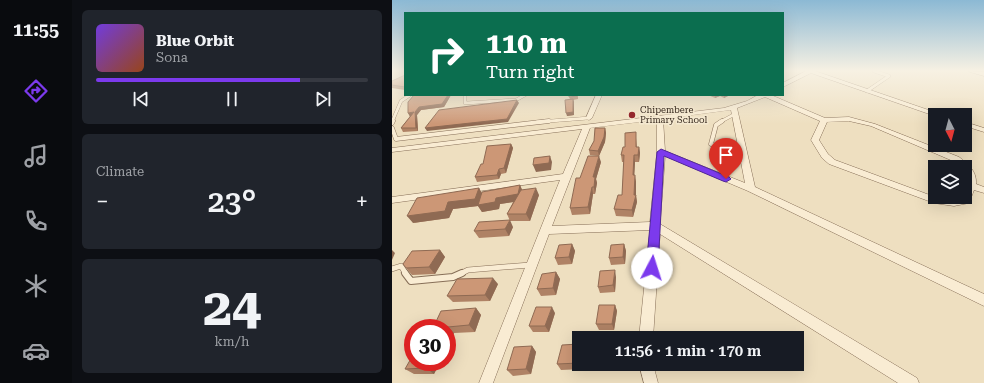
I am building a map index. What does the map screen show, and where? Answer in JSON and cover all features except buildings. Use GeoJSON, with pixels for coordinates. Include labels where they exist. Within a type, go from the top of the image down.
{"type":"FeatureCollection","features":[{"type":"Feature","properties":{"kind":"street"},"geometry":{"type":"LineString","coordinates":[[861,89],[928,111]]}},
{"type":"Feature","properties":{"kind":"street"},"geometry":{"type":"LineString","coordinates":[[486,383],[599,96]]}},
{"type":"Feature","properties":{"kind":"street"},"geometry":{"type":"LineString","coordinates":[[392,150],[588,123],[660,119],[735,111],[762,96]]}},
{"type":"Feature","properties":{"kind":"street"},"geometry":{"type":"LineString","coordinates":[[766,96],[824,120],[858,120],[873,125],[958,160]]}},
{"type":"Feature","properties":{"kind":"street"},"geometry":{"type":"LineString","coordinates":[[735,111],[751,190]]}},
{"type":"Feature","properties":{"kind":"street"},"geometry":{"type":"LineString","coordinates":[[647,331],[661,152],[660,119]]}},
{"type":"Feature","properties":{"kind":"street"},"geometry":{"type":"LineString","coordinates":[[824,120],[815,140],[825,156],[832,162],[928,198]]}},
{"type":"Feature","properties":{"kind":"street"},"geometry":{"type":"LineString","coordinates":[[972,126],[984,130]]}},
{"type":"Feature","properties":{"kind":"street"},"geometry":{"type":"LineString","coordinates":[[661,152],[751,190],[984,300]]}},
{"type":"Feature","properties":{"kind":"street"},"geometry":{"type":"LineString","coordinates":[[392,200],[566,176]]}},
{"type":"Feature","properties":{"kind":"street"},"geometry":{"type":"LineString","coordinates":[[972,185],[984,190]]}},
{"type":"Feature","properties":{"kind":"street"},"geometry":{"type":"LineString","coordinates":[[546,230],[655,226],[912,383]]}},
{"type":"Feature","properties":{"kind":"street"},"geometry":{"type":"LineString","coordinates":[[648,371],[651,383]]}},
{"type":"Feature","properties":{"kind":"lane"},"geometry":{"type":"LineString","coordinates":[[392,123],[401,101],[408,96]]}},
{"type":"Feature","properties":{"kind":"lane"},"geometry":{"type":"LineString","coordinates":[[465,96],[465,104],[516,100],[523,96]]}},
{"type":"Feature","properties":{"kind":"lane"},"geometry":{"type":"LineString","coordinates":[[735,111],[716,125],[711,144],[745,160]]}},
{"type":"Feature","properties":{"kind":"lane"},"geometry":{"type":"LineString","coordinates":[[392,128],[394,139],[519,124],[588,123]]}},
{"type":"Feature","properties":{"kind":"lane"},"geometry":{"type":"LineString","coordinates":[[392,269],[401,266],[411,281],[453,277],[468,270],[532,265]]}},
{"type":"Feature","properties":{"kind":"place","name":"Chipembere Primary School"},"geometry":{"type":"Point","coordinates":[632,115]}},
{"type":"Feature","properties":{"kind":"route"},"geometry":{"type":"LineString","coordinates":[[652,268],[661,152],[726,179]]}}]}
